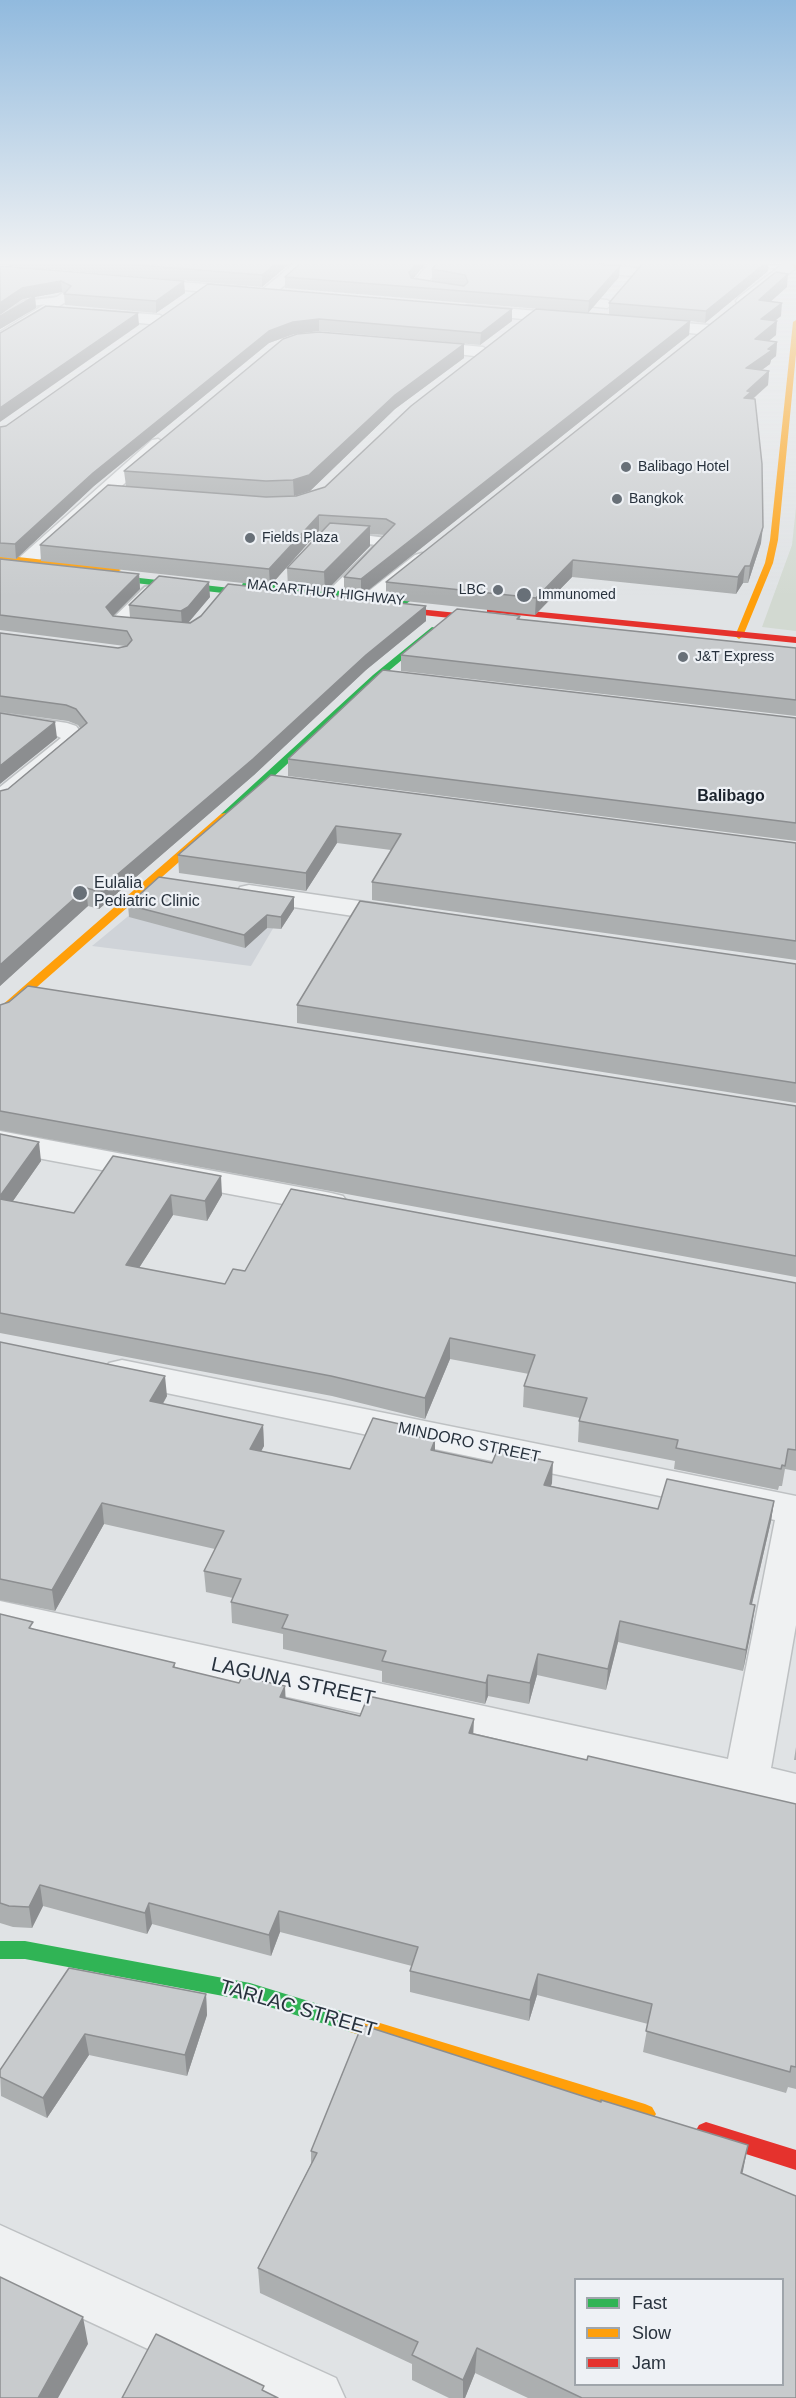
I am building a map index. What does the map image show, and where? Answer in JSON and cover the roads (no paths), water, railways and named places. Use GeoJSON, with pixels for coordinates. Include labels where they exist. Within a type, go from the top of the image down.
{"type":"FeatureCollection","features":[{"type":"Feature","properties":{"kind":"main road"},"geometry":{"type":"LineString","coordinates":[[739,636],[769,563],[774,540],[791,373]]}},
{"type":"Feature","properties":{"kind":"main road","name":"MACARTHUR HIGHWAY"},"geometry":{"type":"LineString","coordinates":[[0,557],[333,594],[796,640]]}},
{"type":"Feature","properties":{"kind":"main road","name":"MACARTHUR HIGHWAY"},"geometry":{"type":"LineString","coordinates":[[0,566],[796,653]]}},
{"type":"Feature","properties":{"kind":"main road"},"geometry":{"type":"LineString","coordinates":[[0,1013],[152,879],[276,783],[376,677],[452,615]]}},
{"type":"Feature","properties":{"kind":"main road","name":"TARLAC STREET"},"geometry":{"type":"LineString","coordinates":[[0,1950],[25,1950],[250,1992],[659,2118]]}},
{"type":"Feature","properties":{"kind":"main road"},"geometry":{"type":"LineString","coordinates":[[694,2128],[796,2160]]}},
{"type":"Feature","properties":{"kind":"street"},"geometry":{"type":"LineString","coordinates":[[28,560],[170,434]]}},
{"type":"Feature","properties":{"kind":"street"},"geometry":{"type":"LineString","coordinates":[[103,492],[131,495]]}},
{"type":"Feature","properties":{"kind":"street"},"geometry":{"type":"LineString","coordinates":[[372,598],[438,546]]}},
{"type":"Feature","properties":{"kind":"street"},"geometry":{"type":"LineString","coordinates":[[376,677],[411,681]]}},
{"type":"Feature","properties":{"kind":"street"},"geometry":{"type":"LineString","coordinates":[[0,720],[49,726],[74,735],[72,744],[0,799]]}},
{"type":"Feature","properties":{"kind":"street"},"geometry":{"type":"LineString","coordinates":[[152,879],[187,885]]}},
{"type":"Feature","properties":{"kind":"street"},"geometry":{"type":"LineString","coordinates":[[222,890],[421,918]]}},
{"type":"Feature","properties":{"kind":"street"},"geometry":{"type":"LineString","coordinates":[[25,991],[60,997]]}},
{"type":"Feature","properties":{"kind":"street"},"geometry":{"type":"LineString","coordinates":[[0,1141],[363,1209]]}},
{"type":"Feature","properties":{"kind":"street","name":"MINDORO STREET"},"geometry":{"type":"LineString","coordinates":[[94,1366],[796,1512]]}},
{"type":"Feature","properties":{"kind":"street"},"geometry":{"type":"LineString","coordinates":[[746,1781],[796,1512]]}},
{"type":"Feature","properties":{"kind":"street","name":"LAGUNA STREET"},"geometry":{"type":"LineString","coordinates":[[0,1617],[796,1792]]}},
{"type":"Feature","properties":{"kind":"street"},"geometry":{"type":"LineString","coordinates":[[0,2252],[316,2398]]}},
{"type":"Feature","properties":{"kind":"lane"},"geometry":{"type":"LineString","coordinates":[[326,536],[386,541],[333,594]]}},
{"type":"Feature","properties":{"kind":"lane"},"geometry":{"type":"LineString","coordinates":[[277,588],[294,570]]}},
{"type":"Feature","properties":{"kind":"lane"},"geometry":{"type":"LineString","coordinates":[[150,630],[126,628],[116,623],[157,583]]}},
{"type":"Feature","properties":{"kind":"lane"},"geometry":{"type":"LineString","coordinates":[[210,609],[225,591]]}},
{"type":"Feature","properties":{"kind":"place","name":"Balibago Hotel"},"geometry":{"type":"Point","coordinates":[626,467]}},
{"type":"Feature","properties":{"kind":"place","name":"Bangkok"},"geometry":{"type":"Point","coordinates":[617,499]}},
{"type":"Feature","properties":{"kind":"place","name":"Fields Plaza"},"geometry":{"type":"Point","coordinates":[250,538]}},
{"type":"Feature","properties":{"kind":"place","name":"LBC"},"geometry":{"type":"Point","coordinates":[498,590]}},
{"type":"Feature","properties":{"kind":"place","name":"Immunomed"},"geometry":{"type":"Point","coordinates":[524,595]}},
{"type":"Feature","properties":{"kind":"place","name":"J&T Express"},"geometry":{"type":"Point","coordinates":[683,657]}},
{"type":"Feature","properties":{"kind":"place","name":"Eulalia Pediatric Clinic"},"geometry":{"type":"Point","coordinates":[80,893]}},
{"type":"Feature","properties":{"kind":"district","name":"Balibago"},"geometry":{"type":"Point","coordinates":[731,797]}}]}
